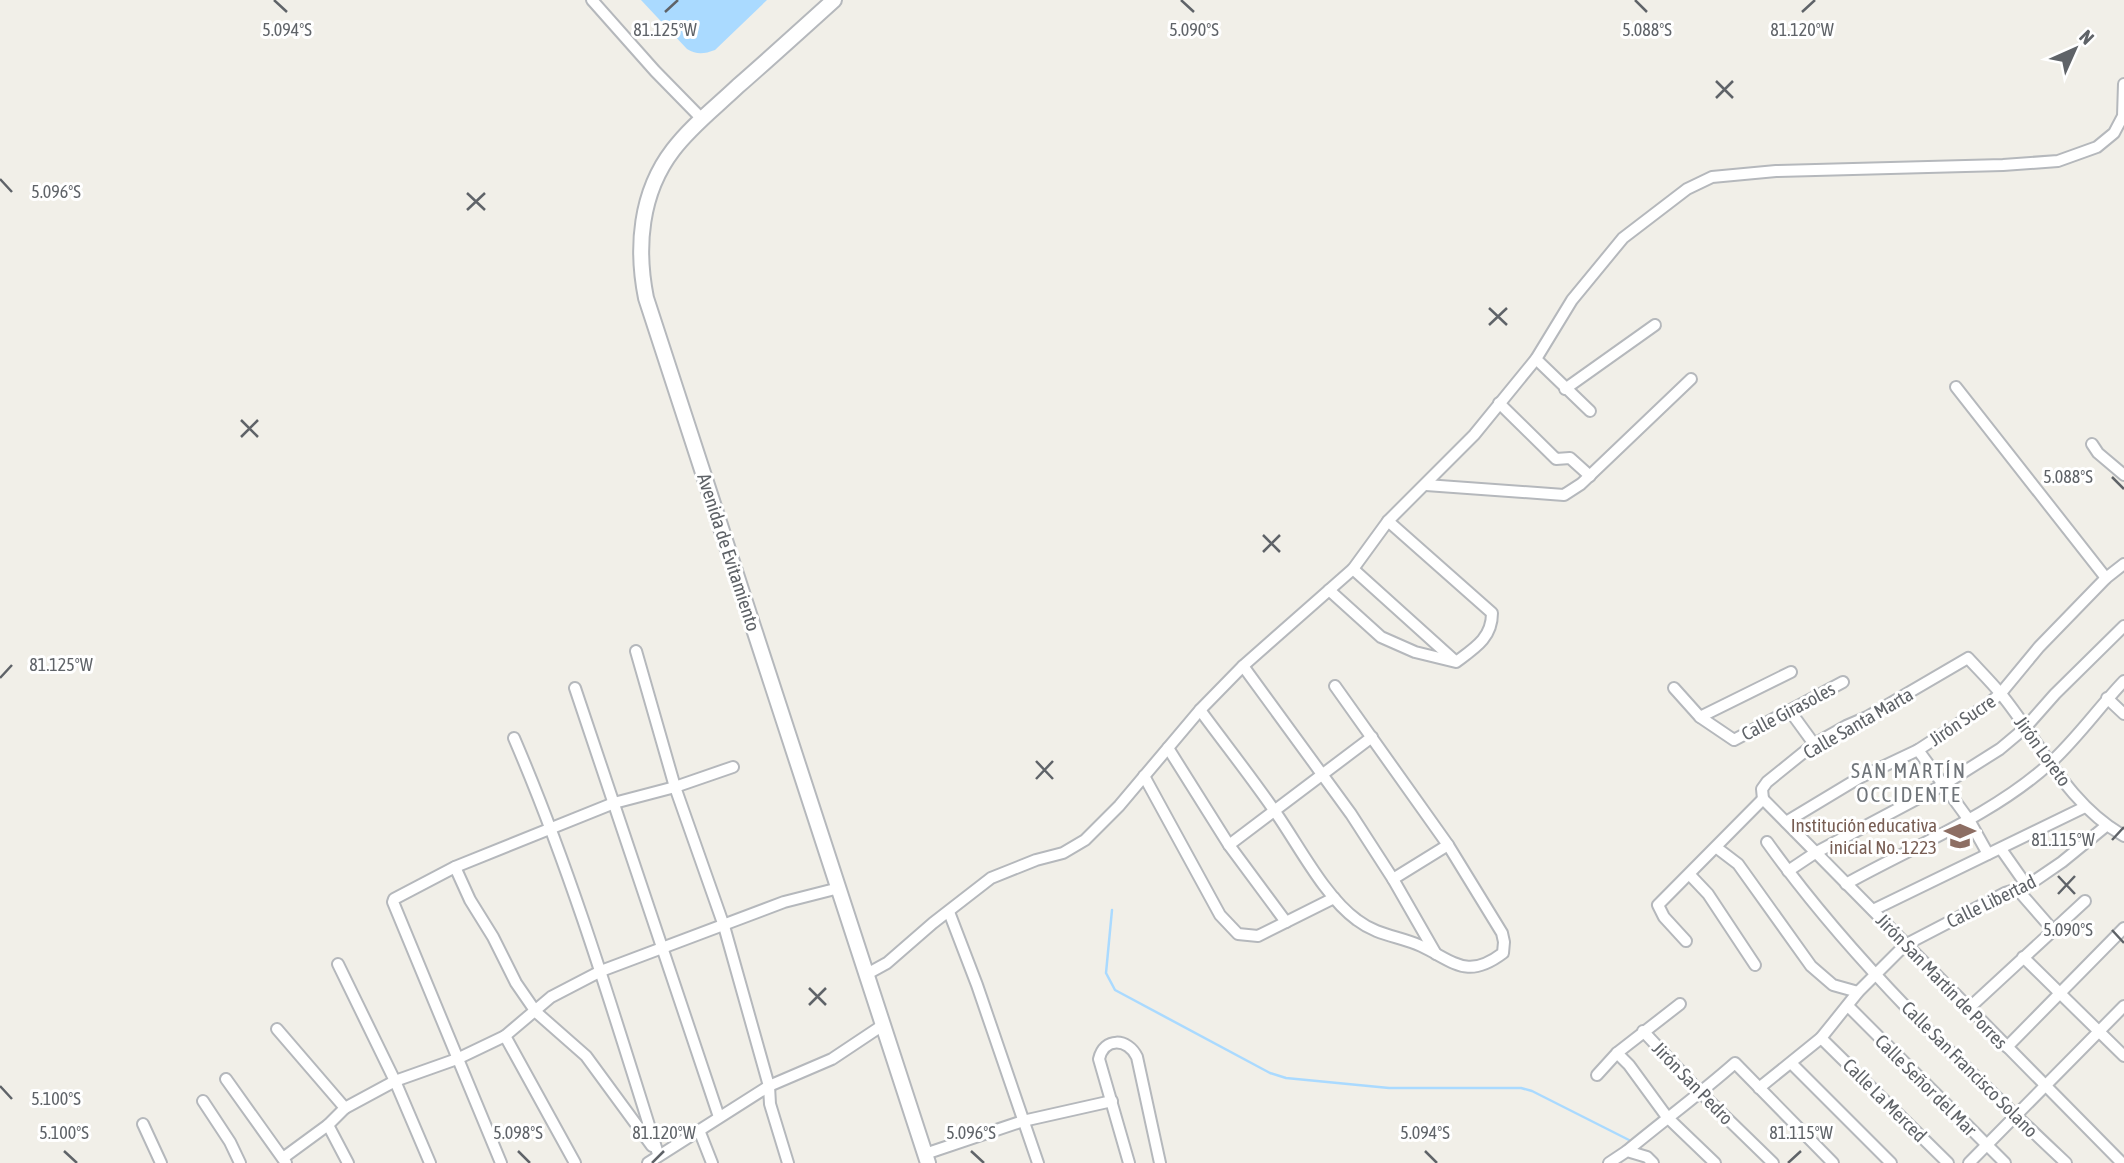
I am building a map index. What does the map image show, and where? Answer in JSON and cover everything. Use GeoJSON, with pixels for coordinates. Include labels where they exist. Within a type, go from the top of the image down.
{"type":"FeatureCollection","features":[{"type":"Feature","properties":{"kind":"street"},"geometry":{"type":"LineString","coordinates":[[592,0],[655,71],[702,118]]}},
{"type":"Feature","properties":{"kind":"street","name":"Avenida de Evitamiento"},"geometry":{"type":"LineString","coordinates":[[834,0],[702,118],[673,150],[653,187],[644,216],[640,268],[646,298],[927,1158]]}},
{"type":"Feature","properties":{"kind":"street"},"geometry":{"type":"LineString","coordinates":[[867,974],[887,962],[998,875],[1078,845],[1119,806],[1200,710],[1242,666],[1353,569],[1388,521],[1474,435],[1536,359],[1572,300],[1623,238],[1661,207],[1712,177],[1776,171],[1989,166],[2058,161],[2097,147],[2114,133],[2123,116],[2124,84]]}},
{"type":"Feature","properties":{"kind":"street"},"geometry":{"type":"LineString","coordinates":[[1565,389],[1655,325]]}},
{"type":"Feature","properties":{"kind":"street"},"geometry":{"type":"LineString","coordinates":[[1536,359],[1591,411]]}},
{"type":"Feature","properties":{"kind":"street"},"geometry":{"type":"LineString","coordinates":[[1426,485],[1564,495],[1590,476],[1691,379]]}},
{"type":"Feature","properties":{"kind":"street"},"geometry":{"type":"LineString","coordinates":[[1956,387],[2106,578]]}},
{"type":"Feature","properties":{"kind":"street"},"geometry":{"type":"LineString","coordinates":[[1499,403],[1556,458],[1570,458],[1590,476]]}},
{"type":"Feature","properties":{"kind":"street"},"geometry":{"type":"LineString","coordinates":[[2092,444],[2098,453],[2124,475]]}},
{"type":"Feature","properties":{"kind":"street"},"geometry":{"type":"LineString","coordinates":[[1329,590],[1381,636],[1415,652],[1456,662],[1482,643],[1492,625],[1492,613],[1388,521]]}},
{"type":"Feature","properties":{"kind":"street","name":"Jirón Sucre"},"geometry":{"type":"LineString","coordinates":[[1786,822],[1859,778],[1918,750],[1976,713],[2001,693],[2039,648],[2106,578],[2124,564]]}},
{"type":"Feature","properties":{"kind":"street"},"geometry":{"type":"LineString","coordinates":[[1353,569],[1456,662]]}},
{"type":"Feature","properties":{"kind":"street"},"geometry":{"type":"LineString","coordinates":[[1788,871],[1815,853],[1943,785],[1994,754],[2025,728],[2055,694],[2124,626]]}},
{"type":"Feature","properties":{"kind":"street"},"geometry":{"type":"LineString","coordinates":[[636,651],[675,787],[724,926],[788,1163]]}},
{"type":"Feature","properties":{"kind":"street","name":"Jirón Loreto"},"geometry":{"type":"LineString","coordinates":[[1968,659],[2001,693],[2049,764],[2085,807],[2106,826],[2124,836]]}},
{"type":"Feature","properties":{"kind":"street","name":"Calle Santa Marta"},"geometry":{"type":"LineString","coordinates":[[1686,941],[1664,917],[1658,905],[1763,799],[1762,789],[1767,782],[1814,744],[1968,659]]}},
{"type":"Feature","properties":{"kind":"street"},"geometry":{"type":"LineString","coordinates":[[1242,666],[1323,774],[1393,879],[1437,957]]}},
{"type":"Feature","properties":{"kind":"street"},"geometry":{"type":"LineString","coordinates":[[1674,688],[1700,717],[1791,672]]}},
{"type":"Feature","properties":{"kind":"street"},"geometry":{"type":"LineString","coordinates":[[1846,884],[1969,820],[2011,793],[2049,764],[2124,681]]}},
{"type":"Feature","properties":{"kind":"street","name":"Calle Girasoles"},"geometry":{"type":"LineString","coordinates":[[1700,717],[1734,740],[1843,682]]}},
{"type":"Feature","properties":{"kind":"street"},"geometry":{"type":"LineString","coordinates":[[1200,710],[1340,907],[1380,934],[1420,946],[1451,964],[1468,968],[1494,960],[1503,953],[1502,933],[1448,845],[1335,687]]}},
{"type":"Feature","properties":{"kind":"street"},"geometry":{"type":"LineString","coordinates":[[575,688],[719,1117]]}},
{"type":"Feature","properties":{"kind":"street"},"geometry":{"type":"LineString","coordinates":[[2107,698],[2124,714]]}},
{"type":"Feature","properties":{"kind":"street"},"geometry":{"type":"LineString","coordinates":[[1790,712],[1814,744]]}},
{"type":"Feature","properties":{"kind":"street"},"geometry":{"type":"LineString","coordinates":[[1229,845],[1372,737]]}},
{"type":"Feature","properties":{"kind":"street"},"geometry":{"type":"LineString","coordinates":[[514,738],[541,800],[601,971],[658,1154]]}},
{"type":"Feature","properties":{"kind":"street"},"geometry":{"type":"LineString","coordinates":[[1168,748],[1229,845],[1286,922]]}},
{"type":"Feature","properties":{"kind":"street"},"geometry":{"type":"LineString","coordinates":[[1918,750],[1969,820],[1988,854]]}},
{"type":"Feature","properties":{"kind":"street"},"geometry":{"type":"LineString","coordinates":[[501,1163],[394,899],[456,867],[614,803],[675,787],[733,767]]}},
{"type":"Feature","properties":{"kind":"street"},"geometry":{"type":"LineString","coordinates":[[1144,776],[1220,915],[1238,934],[1258,936],[1334,898]]}},
{"type":"Feature","properties":{"kind":"street","name":"Jirón San Martín de Porres"},"geometry":{"type":"LineString","coordinates":[[1763,799],[2122,1163]]}},
{"type":"Feature","properties":{"kind":"street"},"geometry":{"type":"LineString","coordinates":[[1873,910],[2085,807]]}},
{"type":"Feature","properties":{"kind":"street","name":"Calle Libertad"},"geometry":{"type":"LineString","coordinates":[[1759,1088],[1821,1038],[1858,992],[1905,945],[1955,917],[2022,887],[2063,862],[2106,826]]}},
{"type":"Feature","properties":{"kind":"street","name":"Calle San Francisco Solano"},"geometry":{"type":"LineString","coordinates":[[1767,842],[1875,975],[2066,1163]]}},
{"type":"Feature","properties":{"kind":"street"},"geometry":{"type":"LineString","coordinates":[[1393,879],[1448,845]]}},
{"type":"Feature","properties":{"kind":"street"},"geometry":{"type":"LineString","coordinates":[[1717,848],[1738,864],[1811,966],[1833,985],[1858,992]]}},
{"type":"Feature","properties":{"kind":"street"},"geometry":{"type":"LineString","coordinates":[[2001,849],[2022,887],[2052,929]]}},
{"type":"Feature","properties":{"kind":"street"},"geometry":{"type":"LineString","coordinates":[[456,867],[470,900],[493,937],[516,983],[537,1012],[586,1056],[658,1154]]}},
{"type":"Feature","properties":{"kind":"street"},"geometry":{"type":"LineString","coordinates":[[1690,875],[1707,894],[1755,965]]}},
{"type":"Feature","properties":{"kind":"street"},"geometry":{"type":"LineString","coordinates":[[226,1079],[285,1161],[345,1108],[395,1081],[457,1059],[505,1036],[537,1012],[551,997],[601,971],[663,950],[784,902],[839,888]]}},
{"type":"Feature","properties":{"kind":"street"},"geometry":{"type":"LineString","coordinates":[[1968,1009],[2085,901]]}},
{"type":"Feature","properties":{"kind":"street"},"geometry":{"type":"LineString","coordinates":[[949,912],[1038,1163]]}},
{"type":"Feature","properties":{"kind":"street"},"geometry":{"type":"LineString","coordinates":[[2007,1047],[2124,928]]}},
{"type":"Feature","properties":{"kind":"street"},"geometry":{"type":"LineString","coordinates":[[2023,957],[2124,1056]]}},
{"type":"Feature","properties":{"kind":"street"},"geometry":{"type":"LineString","coordinates":[[338,964],[395,1081],[430,1163]]}},
{"type":"Feature","properties":{"kind":"street"},"geometry":{"type":"LineString","coordinates":[[1597,1075],[1617,1053],[1680,1004]]}},
{"type":"Feature","properties":{"kind":"street","name":"Calle Señor del Mar"},"geometry":{"type":"LineString","coordinates":[[1848,1006],[2005,1163]]}},
{"type":"Feature","properties":{"kind":"street"},"geometry":{"type":"LineString","coordinates":[[1969,1163],[2124,1006]]}},
{"type":"Feature","properties":{"kind":"street"},"geometry":{"type":"LineString","coordinates":[[648,1163],[658,1154],[769,1086],[832,1059],[883,1025]]}},
{"type":"Feature","properties":{"kind":"street"},"geometry":{"type":"LineString","coordinates":[[276,1029],[345,1108]]}},
{"type":"Feature","properties":{"kind":"street","name":"Jirón San Pedro"},"geometry":{"type":"LineString","coordinates":[[1643,1031],[1701,1093],[1773,1163]]}},
{"type":"Feature","properties":{"kind":"street"},"geometry":{"type":"LineString","coordinates":[[505,1036],[575,1163]]}},
{"type":"Feature","properties":{"kind":"street","name":"Calle La Merced"},"geometry":{"type":"LineString","coordinates":[[1821,1038],[1948,1163]]}},
{"type":"Feature","properties":{"kind":"street"},"geometry":{"type":"LineString","coordinates":[[1129,1163],[1098,1059],[1107,1044],[1122,1042],[1134,1050],[1137,1057],[1160,1163]]}},
{"type":"Feature","properties":{"kind":"street"},"geometry":{"type":"LineString","coordinates":[[1617,1053],[1667,1117],[1714,1163]]}},
{"type":"Feature","properties":{"kind":"street"},"geometry":{"type":"LineString","coordinates":[[1609,1163],[1628,1151],[1735,1063],[1833,1163]]}},
{"type":"Feature","properties":{"kind":"street"},"geometry":{"type":"LineString","coordinates":[[1792,1063],[1891,1163]]}},
{"type":"Feature","properties":{"kind":"street"},"geometry":{"type":"LineString","coordinates":[[203,1101],[230,1142],[240,1163]]}},
{"type":"Feature","properties":{"kind":"street"},"geometry":{"type":"LineString","coordinates":[[927,1158],[1023,1121],[1112,1101]]}},
{"type":"Feature","properties":{"kind":"street"},"geometry":{"type":"LineString","coordinates":[[143,1124],[161,1163]]}},
{"type":"Feature","properties":{"kind":"street"},"geometry":{"type":"LineString","coordinates":[[328,1125],[348,1163]]}},
{"type":"Feature","properties":{"kind":"street"},"geometry":{"type":"LineString","coordinates":[[699,1130],[712,1163]]}},
{"type":"Feature","properties":{"kind":"street"},"geometry":{"type":"LineString","coordinates":[[1628,1151],[1647,1157],[1653,1163]]}},
{"type":"Feature","properties":{"kind":"water"},"geometry":{"type":"Polygon","coordinates":[[[641,0],[767,0],[715,50],[701,53],[687,49],[641,0]]]}},
{"type":"Feature","properties":{"kind":"waterway"},"geometry":{"type":"LineString","coordinates":[[1112,910],[1106,973],[1115,990],[1270,1073],[1286,1078],[1389,1088],[1521,1088],[1629,1140]]}},
{"type":"Feature","properties":{"kind":"place","name":"Institución educativa inicial No. 1223"},"geometry":{"type":"Point","coordinates":[1960,836]}},
{"type":"Feature","properties":{"kind":"district","name":"SAN MARTÍN OCCIDENTE"},"geometry":{"type":"Point","coordinates":[1909,783]}}]}
